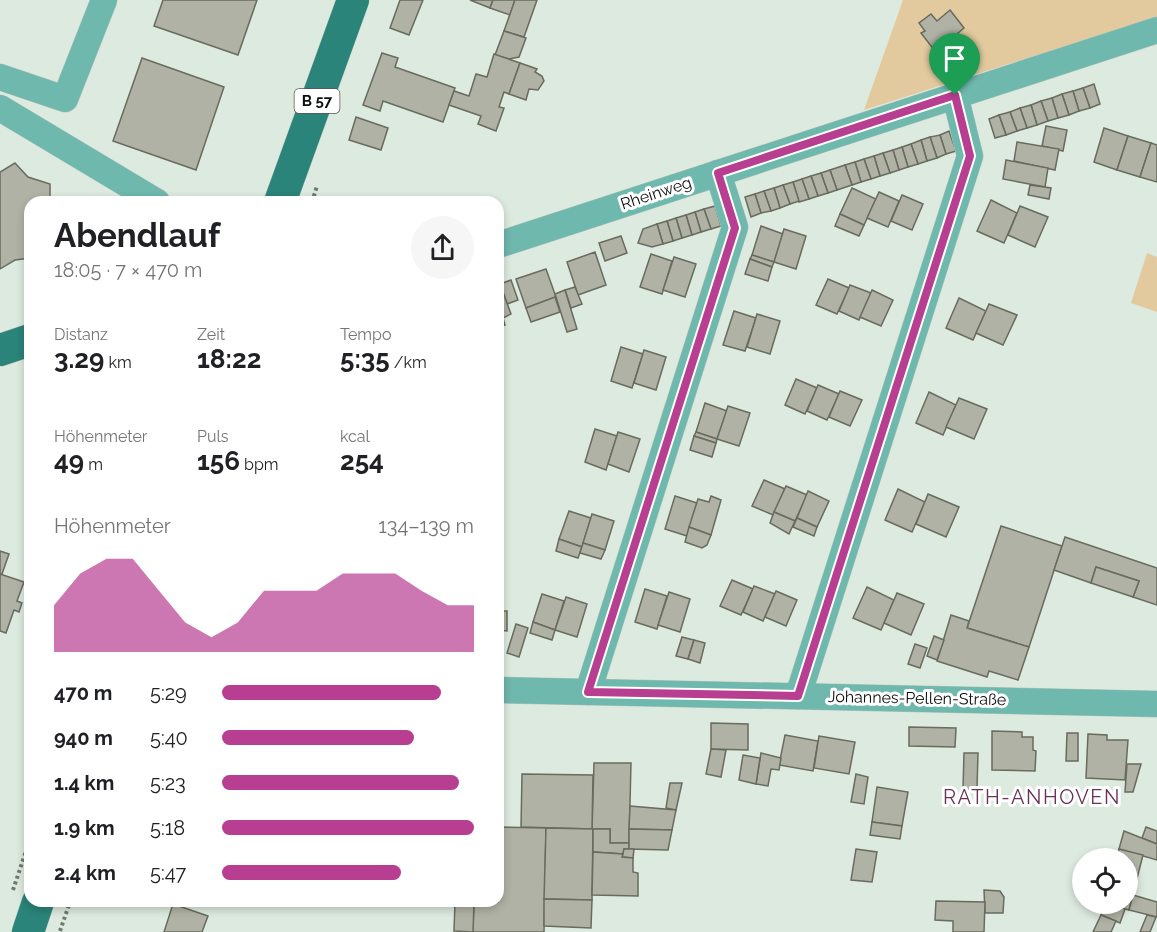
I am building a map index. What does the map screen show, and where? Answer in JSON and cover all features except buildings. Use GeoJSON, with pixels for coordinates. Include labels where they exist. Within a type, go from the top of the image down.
{"type":"FeatureCollection","features":[{"type":"Feature","properties":{"kind":"main road","name":"B 57"},"geometry":{"type":"LineString","coordinates":[[282,196],[353,0]]}},
{"type":"Feature","properties":{"kind":"main road"},"geometry":{"type":"LineString","coordinates":[[28,932],[36,907]]}},
{"type":"Feature","properties":{"kind":"street"},"geometry":{"type":"LineString","coordinates":[[0,77],[65,99],[104,0]]}},
{"type":"Feature","properties":{"kind":"street","name":"Rheinweg"},"geometry":{"type":"LineString","coordinates":[[504,243],[1157,30]]}},
{"type":"Feature","properties":{"kind":"street"},"geometry":{"type":"LineString","coordinates":[[798,696],[970,156],[955,95]]}},
{"type":"Feature","properties":{"kind":"street"},"geometry":{"type":"LineString","coordinates":[[0,108],[147,196]]}},
{"type":"Feature","properties":{"kind":"street"},"geometry":{"type":"LineString","coordinates":[[588,692],[735,228],[718,173]]}},
{"type":"Feature","properties":{"kind":"street","name":"Johannes-Pellen-Straße"},"geometry":{"type":"LineString","coordinates":[[504,690],[1157,704]]}},
{"type":"Feature","properties":{"kind":"path"},"geometry":{"type":"LineString","coordinates":[[59,932],[68,907]]}},
{"type":"Feature","properties":{"kind":"shaded area"},"geometry":{"type":"Polygon","coordinates":[[[903,0],[1157,0],[1157,17],[864,110],[903,0]]]}},
{"type":"Feature","properties":{"kind":"shaded area"},"geometry":{"type":"Polygon","coordinates":[[[1147,253],[1157,257],[1157,312],[1131,303],[1147,253]]]}},
{"type":"Feature","properties":{"kind":"district","name":"RATH-ANHOVEN"},"geometry":{"type":"Point","coordinates":[1032,797]}},
{"type":"Feature","properties":{"kind":"route"},"geometry":{"type":"LineString","coordinates":[[955,95],[970,156],[900,383],[798,696],[588,692],[735,228],[718,173],[955,95]]}}]}
